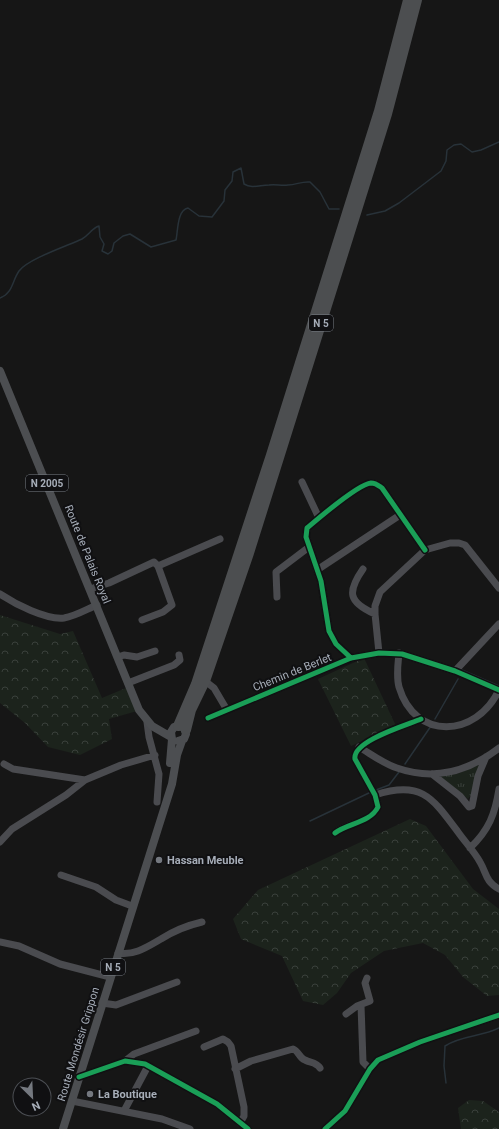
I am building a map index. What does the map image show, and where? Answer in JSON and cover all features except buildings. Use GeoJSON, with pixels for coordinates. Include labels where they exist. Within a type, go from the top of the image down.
{"type":"FeatureCollection","features":[{"type":"Feature","properties":{"kind":"highway","name":"N 5"},"geometry":{"type":"LineString","coordinates":[[179,728],[191,698],[271,455],[380,111],[408,0]]}},
{"type":"Feature","properties":{"kind":"highway","name":"N 5"},"geometry":{"type":"LineString","coordinates":[[179,728],[191,710],[205,681],[249,553],[387,114],[417,0]]}},
{"type":"Feature","properties":{"kind":"highway"},"geometry":{"type":"LineString","coordinates":[[191,698],[199,682],[205,681]]}},
{"type":"Feature","properties":{"kind":"main road","name":"Route de Palais Royal"},"geometry":{"type":"LineString","coordinates":[[0,371],[139,710],[147,722],[177,741],[182,741]]}},
{"type":"Feature","properties":{"kind":"main road"},"geometry":{"type":"LineString","coordinates":[[147,722],[158,727],[179,728]]}},
{"type":"Feature","properties":{"kind":"main road","name":"N 5"},"geometry":{"type":"LineString","coordinates":[[172,738],[179,728],[186,736],[182,741]]}},
{"type":"Feature","properties":{"kind":"main road","name":"Route Mondésir Grippon"},"geometry":{"type":"LineString","coordinates":[[63,1129],[118,953],[161,804],[172,738]]}},
{"type":"Feature","properties":{"kind":"main road","name":"Route Mondésir Grippon"},"geometry":{"type":"LineString","coordinates":[[161,804],[172,784],[177,756],[182,741]]}},
{"type":"Feature","properties":{"kind":"street"},"geometry":{"type":"LineString","coordinates":[[302,482],[319,518]]}},
{"type":"Feature","properties":{"kind":"street"},"geometry":{"type":"LineString","coordinates":[[351,658],[336,644],[329,631],[321,581],[306,537],[307,528],[352,493],[369,483],[378,485],[382,488],[425,550]]}},
{"type":"Feature","properties":{"kind":"street"},"geometry":{"type":"LineString","coordinates":[[317,570],[400,515]]}},
{"type":"Feature","properties":{"kind":"street"},"geometry":{"type":"LineString","coordinates":[[90,589],[109,583],[220,539]]}},
{"type":"Feature","properties":{"kind":"street"},"geometry":{"type":"LineString","coordinates":[[398,664],[381,653],[375,606],[380,592],[425,550],[450,543],[465,545],[499,588]]}},
{"type":"Feature","properties":{"kind":"street"},"geometry":{"type":"LineString","coordinates":[[277,597],[276,572],[309,546]]}},
{"type":"Feature","properties":{"kind":"street"},"geometry":{"type":"LineString","coordinates":[[142,620],[163,612],[172,605],[156,564]]}},
{"type":"Feature","properties":{"kind":"street"},"geometry":{"type":"LineString","coordinates":[[363,569],[353,583],[352,593],[360,608],[375,614]]}},
{"type":"Feature","properties":{"kind":"street"},"geometry":{"type":"LineString","coordinates":[[0,594],[20,605],[55,618],[70,616],[97,605]]}},
{"type":"Feature","properties":{"kind":"street"},"geometry":{"type":"LineString","coordinates":[[455,671],[499,624]]}},
{"type":"Feature","properties":{"kind":"street"},"geometry":{"type":"LineString","coordinates":[[118,657],[124,655],[137,657],[155,651]]}},
{"type":"Feature","properties":{"kind":"street","name":"Chemin de Berlet"},"geometry":{"type":"LineString","coordinates":[[208,718],[351,658],[381,653],[399,653],[455,671],[499,690]]}},
{"type":"Feature","properties":{"kind":"street"},"geometry":{"type":"LineString","coordinates":[[399,653],[398,681],[402,694],[413,712],[421,719],[442,727],[461,725],[474,719],[487,709],[499,690]]}},
{"type":"Feature","properties":{"kind":"street"},"geometry":{"type":"LineString","coordinates":[[128,683],[179,663],[179,655]]}},
{"type":"Feature","properties":{"kind":"street"},"geometry":{"type":"LineString","coordinates":[[205,681],[214,688],[227,710]]}},
{"type":"Feature","properties":{"kind":"street"},"geometry":{"type":"LineString","coordinates":[[336,833],[374,813],[378,807],[375,795],[355,759],[355,754],[359,747],[373,739],[421,719]]}},
{"type":"Feature","properties":{"kind":"street"},"geometry":{"type":"LineString","coordinates":[[147,722],[149,737],[159,774],[161,804]]}},
{"type":"Feature","properties":{"kind":"street"},"geometry":{"type":"LineString","coordinates":[[359,747],[396,768],[416,773],[432,774],[461,770],[486,757],[499,748]]}},
{"type":"Feature","properties":{"kind":"street"},"geometry":{"type":"LineString","coordinates":[[0,842],[12,829],[66,795],[85,780],[121,765],[155,755]]}},
{"type":"Feature","properties":{"kind":"street"},"geometry":{"type":"LineString","coordinates":[[432,774],[460,796],[469,807],[472,806],[476,782],[486,757]]}},
{"type":"Feature","properties":{"kind":"street"},"geometry":{"type":"LineString","coordinates":[[4,764],[14,768],[85,780]]}},
{"type":"Feature","properties":{"kind":"street"},"geometry":{"type":"LineString","coordinates":[[375,795],[399,788],[410,789],[420,793],[436,803],[481,863],[486,877],[499,889]]}},
{"type":"Feature","properties":{"kind":"street"},"geometry":{"type":"LineString","coordinates":[[470,848],[487,828],[495,812],[499,789]]}},
{"type":"Feature","properties":{"kind":"street"},"geometry":{"type":"LineString","coordinates":[[61,875],[96,887],[116,900],[132,906]]}},
{"type":"Feature","properties":{"kind":"street"},"geometry":{"type":"LineString","coordinates":[[118,953],[135,953],[168,936],[202,922]]}},
{"type":"Feature","properties":{"kind":"street"},"geometry":{"type":"LineString","coordinates":[[0,942],[18,946],[60,964],[110,977]]}},
{"type":"Feature","properties":{"kind":"street"},"geometry":{"type":"LineString","coordinates":[[346,1014],[370,1000],[365,985],[367,978]]}},
{"type":"Feature","properties":{"kind":"street"},"geometry":{"type":"LineString","coordinates":[[102,1003],[116,1005],[177,982]]}},
{"type":"Feature","properties":{"kind":"street"},"geometry":{"type":"LineString","coordinates":[[360,1005],[363,1062],[370,1068]]}},
{"type":"Feature","properties":{"kind":"street"},"geometry":{"type":"LineString","coordinates":[[325,1129],[345,1111],[370,1068],[382,1058],[499,1015]]}},
{"type":"Feature","properties":{"kind":"street"},"geometry":{"type":"LineString","coordinates":[[79,1077],[125,1061],[134,1054],[196,1031]]}},
{"type":"Feature","properties":{"kind":"street"},"geometry":{"type":"LineString","coordinates":[[204,1047],[223,1039],[228,1042],[244,1107],[244,1116],[240,1123]]}},
{"type":"Feature","properties":{"kind":"street"},"geometry":{"type":"LineString","coordinates":[[235,1069],[251,1061],[293,1049],[298,1051],[306,1061],[315,1063],[320,1068]]}},
{"type":"Feature","properties":{"kind":"street"},"geometry":{"type":"LineString","coordinates":[[125,1061],[137,1062],[148,1066],[216,1104],[248,1129]]}},
{"type":"Feature","properties":{"kind":"street"},"geometry":{"type":"LineString","coordinates":[[124,1112],[148,1066]]}},
{"type":"Feature","properties":{"kind":"street"},"geometry":{"type":"LineString","coordinates":[[72,1101],[162,1119],[190,1129]]}},
{"type":"Feature","properties":{"kind":"green space"},"geometry":{"type":"Polygon","coordinates":[[[0,615],[60,634],[73,631],[102,698],[126,688],[137,711],[109,719],[112,739],[80,755],[48,747],[25,723],[0,703],[0,615]]]}},
{"type":"Feature","properties":{"kind":"green space"},"geometry":{"type":"Polygon","coordinates":[[[364,658],[396,726],[351,746],[318,679],[364,658]]]}},
{"type":"Feature","properties":{"kind":"green space"},"geometry":{"type":"Polygon","coordinates":[[[480,764],[471,795],[468,799],[439,775],[457,774],[480,764]]]}},
{"type":"Feature","properties":{"kind":"green space"},"geometry":{"type":"Polygon","coordinates":[[[410,819],[426,826],[473,889],[499,909],[499,995],[487,996],[463,977],[445,955],[423,943],[384,951],[351,973],[337,993],[323,1005],[303,1001],[282,956],[241,939],[233,919],[258,890],[410,819]]]}},
{"type":"Feature","properties":{"kind":"green space"},"geometry":{"type":"Polygon","coordinates":[[[469,1100],[483,1101],[499,1112],[499,1129],[461,1129],[458,1108],[469,1100]]]}},
{"type":"Feature","properties":{"kind":"waterway"},"geometry":{"type":"LineString","coordinates":[[367,215],[385,211],[399,203],[441,171],[446,161],[447,150],[454,145],[461,144],[472,152],[481,150],[499,142]]}},
{"type":"Feature","properties":{"kind":"waterway"},"geometry":{"type":"LineString","coordinates":[[0,298],[10,290],[19,271],[24,266],[39,257],[82,239],[94,228],[99,226],[100,237],[104,244],[102,251],[108,254],[112,251],[114,243],[123,236],[130,234],[151,247],[176,240],[180,217],[184,210],[188,208],[199,216],[212,217],[224,201],[225,190],[232,181],[233,172],[241,168],[244,184],[253,187],[310,182],[320,192],[329,209],[339,209]]}},
{"type":"Feature","properties":{"kind":"waterway"},"geometry":{"type":"LineString","coordinates":[[462,670],[499,686]]}},
{"type":"Feature","properties":{"kind":"waterway"},"geometry":{"type":"LineString","coordinates":[[435,719],[458,679]]}},
{"type":"Feature","properties":{"kind":"waterway"},"geometry":{"type":"LineString","coordinates":[[405,764],[431,726]]}},
{"type":"Feature","properties":{"kind":"waterway"},"geometry":{"type":"LineString","coordinates":[[376,790],[389,785],[399,772]]}},
{"type":"Feature","properties":{"kind":"waterway"},"geometry":{"type":"LineString","coordinates":[[310,821],[371,792]]}},
{"type":"Feature","properties":{"kind":"waterway"},"geometry":{"type":"LineString","coordinates":[[446,1083],[444,1066],[445,1046],[452,1042],[499,1028]]}},
{"type":"Feature","properties":{"kind":"cycle path"},"geometry":{"type":"LineString","coordinates":[[351,658],[336,644],[329,631],[321,581],[306,537],[307,528],[348,495],[365,485],[373,483],[382,488],[425,550]]}},
{"type":"Feature","properties":{"kind":"cycle path"},"geometry":{"type":"LineString","coordinates":[[208,718],[351,658],[379,653],[402,654],[455,671],[499,690]]}},
{"type":"Feature","properties":{"kind":"cycle path"},"geometry":{"type":"LineString","coordinates":[[335,833],[364,820],[378,807],[375,795],[355,759],[356,752],[362,746],[382,734],[421,719]]}},
{"type":"Feature","properties":{"kind":"cycle path"},"geometry":{"type":"LineString","coordinates":[[325,1129],[345,1111],[370,1069],[378,1060],[420,1042],[499,1015]]}},
{"type":"Feature","properties":{"kind":"cycle path"},"geometry":{"type":"LineString","coordinates":[[79,1077],[125,1061],[145,1064],[217,1104],[248,1129]]}},
{"type":"Feature","properties":{"kind":"place","name":"Hassan Meuble"},"geometry":{"type":"Point","coordinates":[159,860]}},
{"type":"Feature","properties":{"kind":"place","name":"La Boutique"},"geometry":{"type":"Point","coordinates":[90,1094]}}]}
